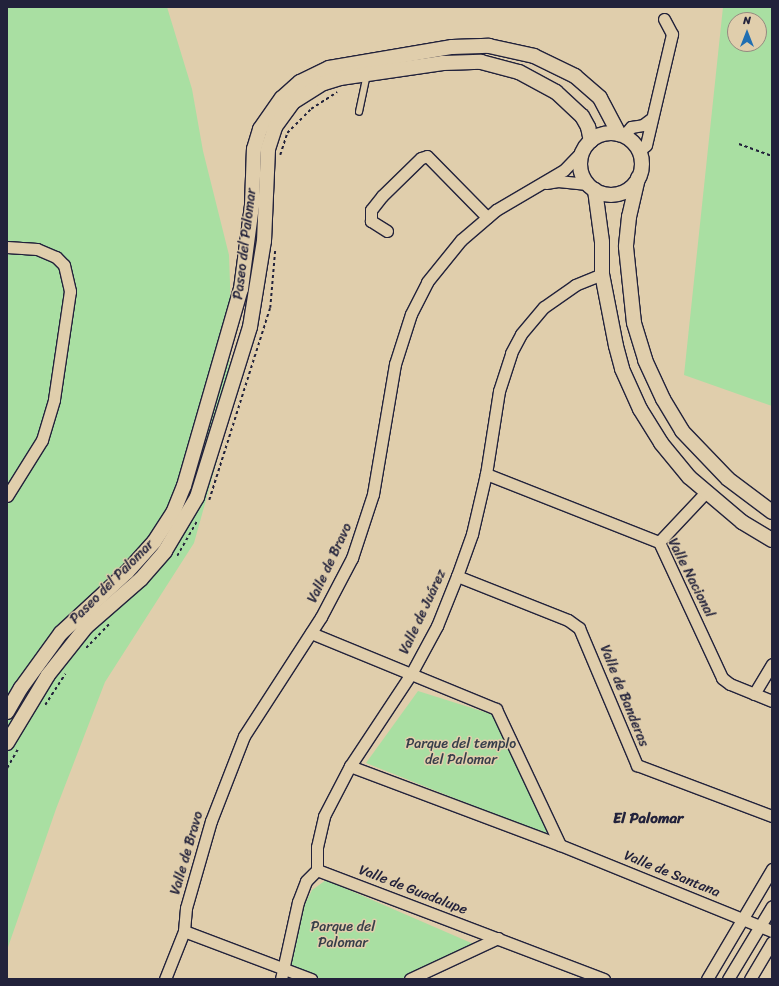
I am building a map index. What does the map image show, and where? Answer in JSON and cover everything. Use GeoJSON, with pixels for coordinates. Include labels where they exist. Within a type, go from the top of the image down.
{"type":"FeatureCollection","features":[{"type":"Feature","properties":{"kind":"street"},"geometry":{"type":"LineString","coordinates":[[639,151],[646,146],[651,119],[672,34],[664,19]]}},
{"type":"Feature","properties":{"kind":"street","name":"Paseo del Palomar"},"geometry":{"type":"LineString","coordinates":[[7,743],[48,674],[154,542],[173,513],[184,486],[241,289],[259,205],[268,149],[275,127],[293,102],[324,83],[367,67],[470,46],[489,46],[534,56],[575,76],[591,88],[603,103],[621,135]]}},
{"type":"Feature","properties":{"kind":"street","name":"Paseo del Palomar"},"geometry":{"type":"LineString","coordinates":[[367,67],[481,62],[500,66],[536,81],[574,106],[588,127],[587,145]]}},
{"type":"Feature","properties":{"kind":"street"},"geometry":{"type":"LineString","coordinates":[[621,135],[631,127],[643,124],[651,119]]}},
{"type":"Feature","properties":{"kind":"street"},"geometry":{"type":"LineString","coordinates":[[772,512],[728,479],[682,430],[663,399],[645,360],[634,323],[626,260],[629,218],[638,178],[642,168],[639,151],[634,144],[621,135],[600,135],[587,145],[581,167],[591,187],[602,242],[602,274],[622,369],[640,409],[661,443],[705,493],[742,522],[772,540]]}},
{"type":"Feature","properties":{"kind":"street","name":"Valle de Bravo"},"geometry":{"type":"LineString","coordinates":[[165,979],[184,931],[186,908],[202,850],[224,782],[241,743],[264,702],[311,633],[340,584],[367,517],[384,442],[395,364],[411,314],[438,267],[461,240],[487,217],[520,194],[564,170],[587,145]]}},
{"type":"Feature","properties":{"kind":"street"},"geometry":{"type":"LineString","coordinates":[[387,231],[371,221],[371,210],[382,196],[421,158],[427,156],[487,217]]}},
{"type":"Feature","properties":{"kind":"street"},"geometry":{"type":"LineString","coordinates":[[591,187],[614,195],[628,189],[638,178]]}},
{"type":"Feature","properties":{"kind":"street","name":"Valle de Bravo"},"geometry":{"type":"LineString","coordinates":[[539,184],[558,181],[591,187]]}},
{"type":"Feature","properties":{"kind":"street","name":"Paseo del Palomar"},"geometry":{"type":"LineString","coordinates":[[9,709],[61,633],[114,593],[141,579],[165,552],[197,497],[235,382],[250,327],[260,272],[259,205]]}},
{"type":"Feature","properties":{"kind":"street"},"geometry":{"type":"LineString","coordinates":[[7,247],[37,249],[56,258],[64,265],[70,291],[64,346],[50,413],[42,440],[7,496]]}},
{"type":"Feature","properties":{"kind":"street","name":"Valle de Juárez"},"geometry":{"type":"LineString","coordinates":[[318,870],[317,847],[324,816],[350,766],[411,674],[437,626],[457,576],[472,534],[486,474],[500,384],[511,353],[521,334],[544,307],[556,297],[575,285],[602,274]]}},
{"type":"Feature","properties":{"kind":"street"},"geometry":{"type":"LineString","coordinates":[[216,378],[235,382]]}},
{"type":"Feature","properties":{"kind":"street","name":"Valle Nacional"},"geometry":{"type":"LineString","coordinates":[[486,474],[659,542],[722,678],[730,684],[772,701]]}},
{"type":"Feature","properties":{"kind":"street"},"geometry":{"type":"LineString","coordinates":[[659,542],[705,493]]}},
{"type":"Feature","properties":{"kind":"street","name":"Valle de Banderas"},"geometry":{"type":"LineString","coordinates":[[457,576],[568,620],[579,628],[637,765],[772,816]]}},
{"type":"Feature","properties":{"kind":"street"},"geometry":{"type":"LineString","coordinates":[[311,633],[496,710],[560,845]]}},
{"type":"Feature","properties":{"kind":"street"},"geometry":{"type":"LineString","coordinates":[[754,694],[772,664]]}},
{"type":"Feature","properties":{"kind":"street"},"geometry":{"type":"LineString","coordinates":[[9,709],[24,714]]}},
{"type":"Feature","properties":{"kind":"street","name":"Valle de Santana"},"geometry":{"type":"LineString","coordinates":[[350,766],[560,845],[772,931]]}},
{"type":"Feature","properties":{"kind":"street"},"geometry":{"type":"LineString","coordinates":[[281,979],[285,968],[298,902],[306,880],[318,870]]}},
{"type":"Feature","properties":{"kind":"street","name":"Valle de Guadalupe"},"geometry":{"type":"LineString","coordinates":[[318,870],[604,979]]}},
{"type":"Feature","properties":{"kind":"street"},"geometry":{"type":"LineString","coordinates":[[707,979],[772,870]]}},
{"type":"Feature","properties":{"kind":"street"},"geometry":{"type":"LineString","coordinates":[[728,979],[772,906]]}},
{"type":"Feature","properties":{"kind":"street"},"geometry":{"type":"LineString","coordinates":[[184,931],[312,979]]}},
{"type":"Feature","properties":{"kind":"street"},"geometry":{"type":"LineString","coordinates":[[410,979],[498,938]]}},
{"type":"Feature","properties":{"kind":"street"},"geometry":{"type":"LineString","coordinates":[[750,979],[772,942]]}},
{"type":"Feature","properties":{"kind":"lane"},"geometry":{"type":"LineString","coordinates":[[359,112],[367,67]]}},
{"type":"Feature","properties":{"kind":"path"},"geometry":{"type":"LineString","coordinates":[[739,144],[772,156]]}},
{"type":"Feature","properties":{"kind":"green space"},"geometry":{"type":"Polygon","coordinates":[[[7,7],[167,7],[192,89],[203,151],[229,255],[232,340],[218,457],[194,543],[105,682],[56,809],[7,950],[7,7]]]}},
{"type":"Feature","properties":{"kind":"green space"},"geometry":{"type":"Polygon","coordinates":[[[723,7],[772,7],[772,406],[684,375],[723,7]]]}},
{"type":"Feature","properties":{"kind":"green space","name":"Parque del templo del Palomar"},"geometry":{"type":"Polygon","coordinates":[[[418,691],[494,715],[552,837],[366,763],[418,691]]]}},
{"type":"Feature","properties":{"kind":"green space","name":"Parque del Palomar"},"geometry":{"type":"Polygon","coordinates":[[[326,880],[476,945],[401,979],[321,979],[291,967],[305,904],[312,890],[326,880]]]}},
{"type":"Feature","properties":{"kind":"district","name":"El Palomar"},"geometry":{"type":"Point","coordinates":[648,819]}}]}
